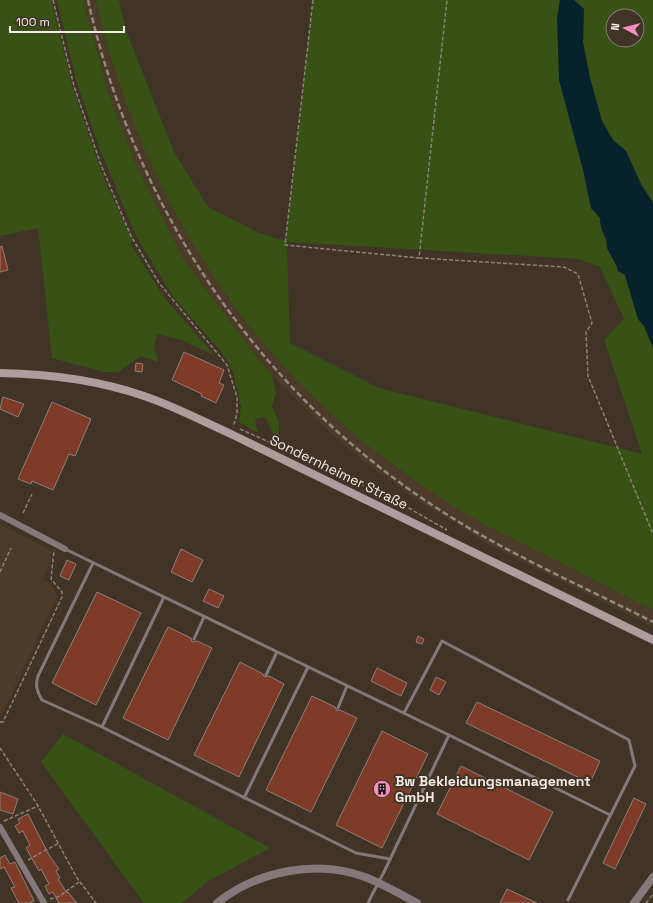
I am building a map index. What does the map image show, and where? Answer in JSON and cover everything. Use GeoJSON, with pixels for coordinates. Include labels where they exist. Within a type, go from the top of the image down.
{"type":"FeatureCollection","features":[{"type":"Feature","properties":{"kind":"main road","name":"Sondernheimer Straße"},"geometry":{"type":"LineString","coordinates":[[0,373],[43,375],[92,382],[143,396],[170,406],[238,437],[653,640]]}},
{"type":"Feature","properties":{"kind":"street"},"geometry":{"type":"LineString","coordinates":[[0,515],[65,549]]}},
{"type":"Feature","properties":{"kind":"street"},"geometry":{"type":"LineString","coordinates":[[0,827],[43,902]]}},
{"type":"Feature","properties":{"kind":"street"},"geometry":{"type":"LineString","coordinates":[[217,903],[232,892],[252,881],[280,872],[308,869],[356,874],[374,881],[417,903]]}},
{"type":"Feature","properties":{"kind":"street"},"geometry":{"type":"LineString","coordinates":[[634,903],[653,877]]}},
{"type":"Feature","properties":{"kind":"lane"},"geometry":{"type":"LineString","coordinates":[[65,549],[404,713],[610,815]]}},
{"type":"Feature","properties":{"kind":"lane"},"geometry":{"type":"LineString","coordinates":[[93,563],[36,684],[37,692],[42,700],[102,727],[356,853],[390,859]]}},
{"type":"Feature","properties":{"kind":"lane"},"geometry":{"type":"LineString","coordinates":[[102,727],[164,597]]}},
{"type":"Feature","properties":{"kind":"lane"},"geometry":{"type":"LineString","coordinates":[[194,639],[204,617]]}},
{"type":"Feature","properties":{"kind":"lane"},"geometry":{"type":"LineString","coordinates":[[404,713],[442,641],[629,740],[635,766],[568,900]]}},
{"type":"Feature","properties":{"kind":"lane"},"geometry":{"type":"LineString","coordinates":[[266,675],[277,652]]}},
{"type":"Feature","properties":{"kind":"lane"},"geometry":{"type":"LineString","coordinates":[[244,798],[308,667]]}},
{"type":"Feature","properties":{"kind":"lane"},"geometry":{"type":"LineString","coordinates":[[338,708],[348,686]]}},
{"type":"Feature","properties":{"kind":"lane"},"geometry":{"type":"LineString","coordinates":[[368,903],[449,735]]}},
{"type":"Feature","properties":{"kind":"path"},"geometry":{"type":"LineString","coordinates":[[53,0],[74,86],[101,165],[131,236],[159,283],[188,320],[227,365],[237,397],[237,414],[233,428]]}},
{"type":"Feature","properties":{"kind":"path"},"geometry":{"type":"LineString","coordinates":[[313,0],[285,245],[419,258],[564,267],[578,274],[592,323],[586,332],[588,376],[653,534]]}},
{"type":"Feature","properties":{"kind":"path"},"geometry":{"type":"LineString","coordinates":[[419,258],[447,0]]}},
{"type":"Feature","properties":{"kind":"path"},"geometry":{"type":"LineString","coordinates":[[24,513],[32,494]]}},
{"type":"Feature","properties":{"kind":"path"},"geometry":{"type":"LineString","coordinates":[[0,722],[2,722],[62,597],[62,592],[51,579],[55,544]]}},
{"type":"Feature","properties":{"kind":"path"},"geometry":{"type":"LineString","coordinates":[[0,572],[11,548]]}},
{"type":"Feature","properties":{"kind":"path"},"geometry":{"type":"LineString","coordinates":[[0,748],[38,806],[80,881],[96,903]]}},
{"type":"Feature","properties":{"kind":"path"},"geometry":{"type":"LineString","coordinates":[[0,823],[38,806]]}},
{"type":"Feature","properties":{"kind":"path"},"geometry":{"type":"LineString","coordinates":[[21,864],[60,843]]}},
{"type":"Feature","properties":{"kind":"path"},"geometry":{"type":"LineString","coordinates":[[43,902],[60,896],[80,881]]}},
{"type":"Feature","properties":{"kind":"path"},"geometry":{"type":"LineString","coordinates":[[646,903],[653,894]]}},
{"type":"Feature","properties":{"kind":"shaded area"},"geometry":{"type":"Polygon","coordinates":[[[83,0],[96,0],[109,50],[123,92],[142,142],[169,198],[194,244],[225,292],[271,352],[330,412],[395,467],[492,528],[653,610],[653,627],[488,544],[424,504],[348,449],[272,375],[252,351],[184,260],[154,201],[137,167],[109,95],[83,0]]]}},
{"type":"Feature","properties":{"kind":"shaded area"},"geometry":{"type":"Polygon","coordinates":[[[0,524],[52,551],[50,564],[43,580],[52,585],[57,597],[2,714],[0,713],[0,524]]]}},
{"type":"Feature","properties":{"kind":"green space"},"geometry":{"type":"Polygon","coordinates":[[[0,0],[51,0],[73,88],[102,174],[133,242],[130,244],[166,300],[215,356],[182,340],[157,334],[154,349],[159,362],[141,356],[118,372],[104,372],[52,358],[38,228],[0,236],[0,0]]]}},
{"type":"Feature","properties":{"kind":"green space"},"geometry":{"type":"Polygon","coordinates":[[[57,0],[83,0],[109,95],[137,167],[184,260],[252,351],[272,375],[276,393],[272,406],[279,422],[279,436],[271,431],[266,417],[255,419],[258,433],[239,422],[241,406],[233,372],[228,362],[220,350],[174,298],[136,236],[99,147],[77,83],[57,0]]]}},
{"type":"Feature","properties":{"kind":"green space"},"geometry":{"type":"Polygon","coordinates":[[[96,0],[119,0],[125,28],[174,152],[208,207],[259,233],[286,241],[313,0],[560,0],[557,18],[591,208],[600,218],[600,224],[604,237],[618,271],[625,275],[638,319],[644,326],[653,346],[653,610],[486,525],[432,492],[407,475],[359,438],[292,375],[241,316],[213,275],[187,232],[141,141],[123,94],[108,47],[96,0]],[[287,242],[290,343],[379,388],[642,454],[604,340],[624,319],[600,267],[579,259],[287,242]]]}},
{"type":"Feature","properties":{"kind":"green space"},"geometry":{"type":"Polygon","coordinates":[[[574,0],[653,0],[653,203],[641,184],[626,151],[613,140],[602,121],[590,78],[583,42],[584,9],[574,0]]]}},
{"type":"Feature","properties":{"kind":"green space"},"geometry":{"type":"Polygon","coordinates":[[[63,734],[270,848],[207,882],[182,903],[144,903],[41,762],[63,734]]]}},
{"type":"Feature","properties":{"kind":"water"},"geometry":{"type":"Polygon","coordinates":[[[560,0],[574,0],[584,9],[583,42],[590,78],[602,121],[613,140],[626,151],[641,184],[653,203],[653,348],[644,326],[638,319],[625,275],[618,271],[607,248],[607,241],[601,226],[600,218],[591,208],[583,170],[559,80],[557,18],[560,0]]]}},
{"type":"Feature","properties":{"kind":"building"},"geometry":{"type":"Polygon","coordinates":[[[2,246],[8,270],[0,272],[0,247],[2,246]]]}},
{"type":"Feature","properties":{"kind":"building"},"geometry":{"type":"Polygon","coordinates":[[[184,352],[224,370],[219,383],[224,385],[216,403],[201,396],[202,394],[172,380],[184,352]]]}},
{"type":"Feature","properties":{"kind":"building"},"geometry":{"type":"Polygon","coordinates":[[[136,363],[143,364],[142,372],[135,371],[136,363]]]}},
{"type":"Feature","properties":{"kind":"building"},"geometry":{"type":"Polygon","coordinates":[[[3,397],[24,404],[18,417],[0,409],[3,397]]]}},
{"type":"Feature","properties":{"kind":"building"},"geometry":{"type":"Polygon","coordinates":[[[52,402],[91,419],[75,456],[69,454],[53,490],[32,481],[31,484],[18,479],[52,402]]]}},
{"type":"Feature","properties":{"kind":"building"},"geometry":{"type":"Polygon","coordinates":[[[181,549],[203,560],[192,582],[171,572],[181,549]]]}},
{"type":"Feature","properties":{"kind":"building"},"geometry":{"type":"Polygon","coordinates":[[[67,560],[76,564],[69,580],[60,576],[67,560]]]}},
{"type":"Feature","properties":{"kind":"building"},"geometry":{"type":"Polygon","coordinates":[[[209,589],[224,596],[218,608],[203,601],[209,589]]]}},
{"type":"Feature","properties":{"kind":"building"},"geometry":{"type":"Polygon","coordinates":[[[97,592],[141,613],[96,705],[52,683],[97,592]]]}},
{"type":"Feature","properties":{"kind":"building"},"geometry":{"type":"Polygon","coordinates":[[[168,627],[191,638],[192,642],[197,641],[212,648],[168,740],[123,718],[168,627]]]}},
{"type":"Feature","properties":{"kind":"building"},"geometry":{"type":"Polygon","coordinates":[[[418,636],[424,639],[422,644],[416,642],[418,636]]]}},
{"type":"Feature","properties":{"kind":"building"},"geometry":{"type":"Polygon","coordinates":[[[240,662],[263,674],[264,677],[269,676],[284,684],[239,777],[194,755],[240,662]]]}},
{"type":"Feature","properties":{"kind":"building"},"geometry":{"type":"Polygon","coordinates":[[[377,668],[407,683],[401,696],[371,681],[377,668]]]}},
{"type":"Feature","properties":{"kind":"building"},"geometry":{"type":"Polygon","coordinates":[[[436,677],[446,682],[439,695],[430,690],[436,677]]]}},
{"type":"Feature","properties":{"kind":"building"},"geometry":{"type":"Polygon","coordinates":[[[312,696],[335,707],[337,711],[340,710],[357,718],[311,812],[266,790],[312,696]]]}},
{"type":"Feature","properties":{"kind":"building"},"geometry":{"type":"Polygon","coordinates":[[[477,702],[600,761],[590,783],[466,723],[477,702]]]}},
{"type":"Feature","properties":{"kind":"building","name":"Bw Bekleidungsmanagement GmbH"},"geometry":{"type":"Polygon","coordinates":[[[382,731],[428,754],[382,848],[336,825],[382,731]]]}},
{"type":"Feature","properties":{"kind":"building"},"geometry":{"type":"Polygon","coordinates":[[[461,766],[553,812],[529,860],[437,814],[461,766]]]}},
{"type":"Feature","properties":{"kind":"building"},"geometry":{"type":"Polygon","coordinates":[[[0,792],[18,799],[13,814],[0,810],[0,792]]]}},
{"type":"Feature","properties":{"kind":"building"},"geometry":{"type":"Polygon","coordinates":[[[634,798],[646,804],[615,869],[603,863],[634,798]]]}},
{"type":"Feature","properties":{"kind":"building"},"geometry":{"type":"Polygon","coordinates":[[[28,814],[49,855],[59,869],[56,871],[60,878],[58,879],[67,893],[68,892],[77,903],[59,903],[53,892],[49,894],[45,886],[49,884],[41,869],[39,871],[26,848],[30,845],[23,831],[19,833],[15,826],[20,823],[18,819],[28,814]]]}},
{"type":"Feature","properties":{"kind":"building"},"geometry":{"type":"Polygon","coordinates":[[[5,855],[10,864],[15,862],[34,901],[29,903],[19,903],[11,888],[15,887],[4,867],[0,869],[0,858],[5,855]]]}},
{"type":"Feature","properties":{"kind":"building"},"geometry":{"type":"Polygon","coordinates":[[[507,889],[537,903],[500,903],[507,889]]]}},
{"type":"Feature","properties":{"kind":"railway"},"geometry":{"type":"LineString","coordinates":[[88,0],[109,78],[138,153],[173,225],[216,293],[264,356],[319,414],[380,467],[446,514],[522,557],[653,622]]}},
{"type":"Feature","properties":{"kind":"place","name":"Bw Bekleidungsmanagement GmbH"},"geometry":{"type":"Point","coordinates":[382,789]}}]}
